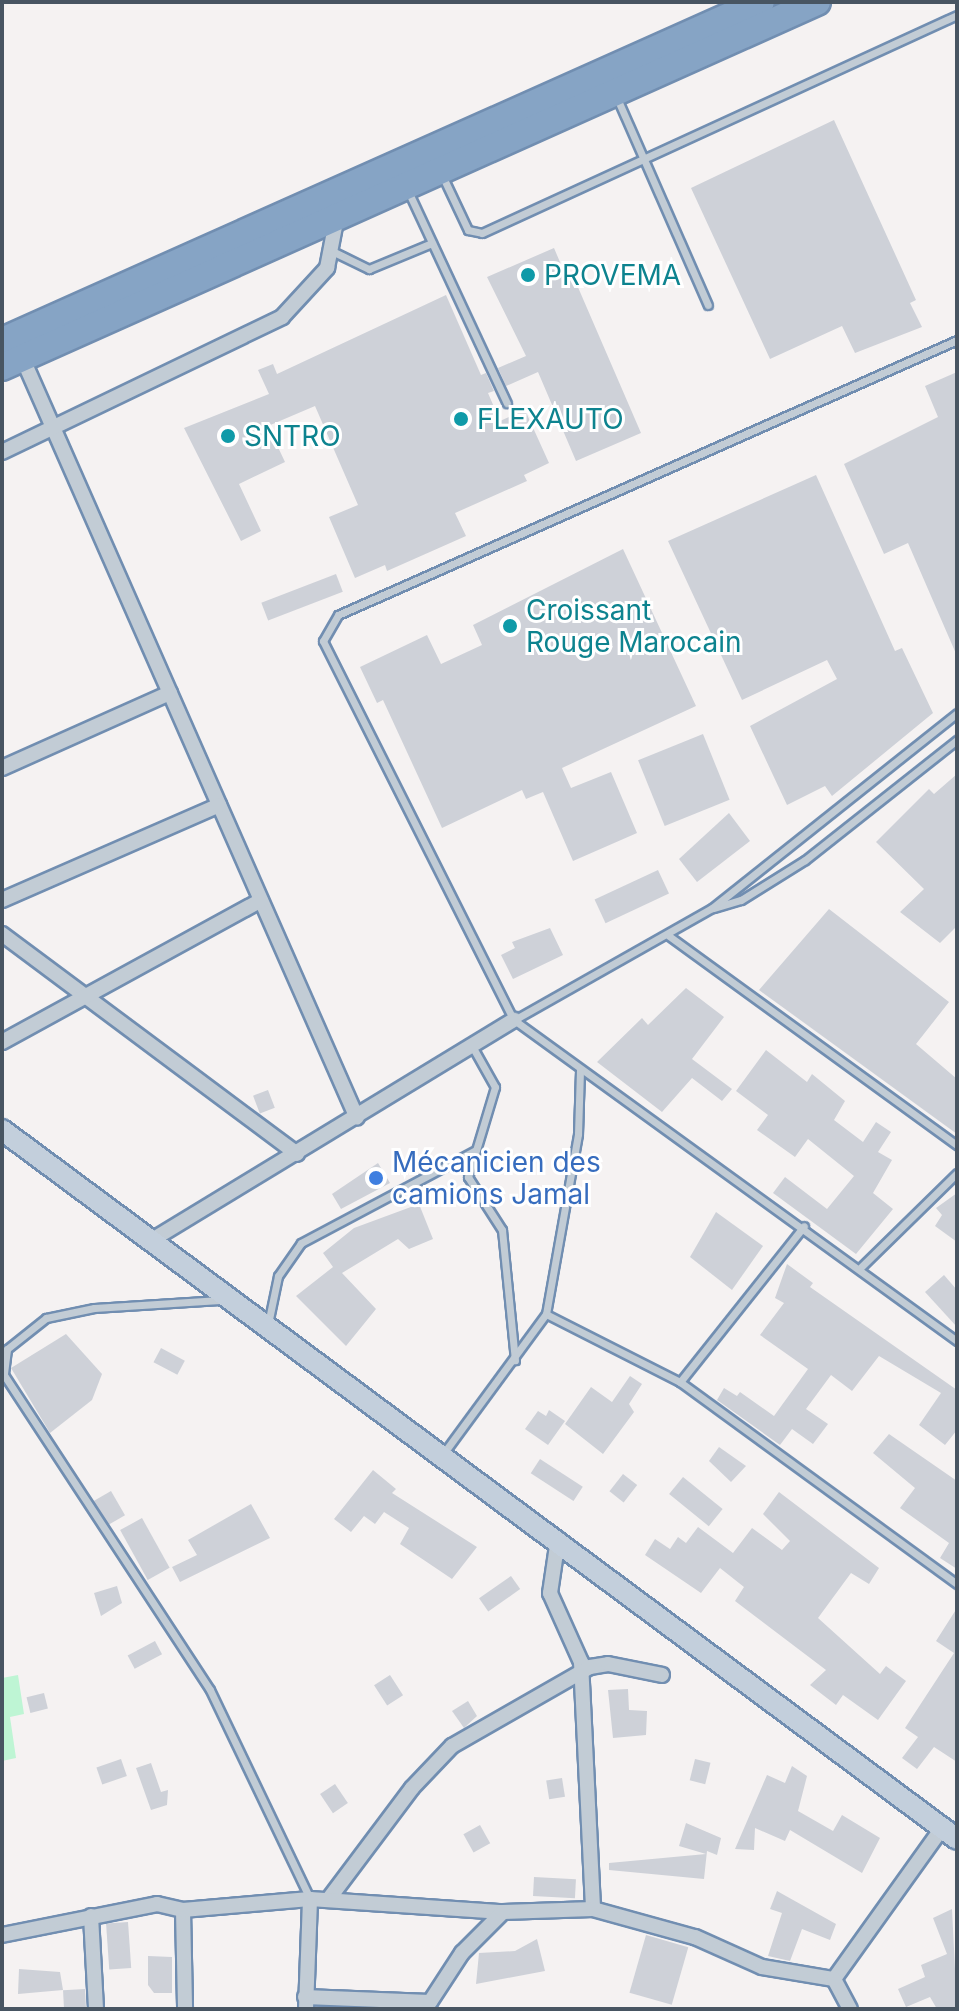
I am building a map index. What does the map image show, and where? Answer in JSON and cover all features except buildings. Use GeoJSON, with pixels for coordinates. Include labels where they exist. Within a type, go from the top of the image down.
{"type":"FeatureCollection","features":[{"type":"Feature","properties":{"kind":"highway"},"geometry":{"type":"LineString","coordinates":[[9,355],[761,2]]}},
{"type":"Feature","properties":{"kind":"highway"},"geometry":{"type":"LineString","coordinates":[[9,355],[337,216],[817,2]]}},
{"type":"Feature","properties":{"kind":"street"},"geometry":{"type":"LineString","coordinates":[[2,452],[282,317],[317,284],[334,252],[337,216]]}},
{"type":"Feature","properties":{"kind":"street"},"geometry":{"type":"LineString","coordinates":[[9,355],[53,428],[357,1118]]}},
{"type":"Feature","properties":{"kind":"street"},"geometry":{"type":"LineString","coordinates":[[2,768],[170,693]]}},
{"type":"Feature","properties":{"kind":"street"},"geometry":{"type":"LineString","coordinates":[[2,900],[219,805]]}},
{"type":"Feature","properties":{"kind":"street"},"geometry":{"type":"LineString","coordinates":[[2,1042],[85,993],[261,900]]}},
{"type":"Feature","properties":{"kind":"street"},"geometry":{"type":"LineString","coordinates":[[2,934],[297,1154]]}},
{"type":"Feature","properties":{"kind":"street"},"geometry":{"type":"LineString","coordinates":[[152,1240],[514,1020]]}},
{"type":"Feature","properties":{"kind":"street"},"geometry":{"type":"LineString","coordinates":[[2,1130],[558,1539],[949,1834],[834,1979]]}},
{"type":"Feature","properties":{"kind":"street"},"geometry":{"type":"LineString","coordinates":[[558,1539],[552,1606],[577,1647],[582,1672],[593,1909]]}},
{"type":"Feature","properties":{"kind":"street"},"geometry":{"type":"LineString","coordinates":[[328,1900],[430,1766],[480,1728],[582,1672],[608,1664],[662,1675]]}},
{"type":"Feature","properties":{"kind":"street"},"geometry":{"type":"LineString","coordinates":[[310,1899],[305,2003],[430,2002],[475,1937],[503,1912]]}},
{"type":"Feature","properties":{"kind":"street"},"geometry":{"type":"LineString","coordinates":[[2,1935],[145,1904],[183,1910],[310,1899],[503,1912],[593,1909],[695,1937],[762,1967],[834,1979]]}},
{"type":"Feature","properties":{"kind":"street"},"geometry":{"type":"LineString","coordinates":[[183,1910],[185,2009]]}},
{"type":"Feature","properties":{"kind":"street"},"geometry":{"type":"LineString","coordinates":[[91,1916],[96,2009]]}},
{"type":"Feature","properties":{"kind":"street"},"geometry":{"type":"LineString","coordinates":[[834,1979],[850,2009]]}},
{"type":"Feature","properties":{"kind":"lane"},"geometry":{"type":"LineString","coordinates":[[440,170],[464,223],[482,233],[957,15]]}},
{"type":"Feature","properties":{"kind":"lane"},"geometry":{"type":"LineString","coordinates":[[615,92],[708,305]]}},
{"type":"Feature","properties":{"kind":"lane"},"geometry":{"type":"LineString","coordinates":[[405,185],[507,403]]}},
{"type":"Feature","properties":{"kind":"lane"},"geometry":{"type":"LineString","coordinates":[[334,252],[369,269],[432,243]]}},
{"type":"Feature","properties":{"kind":"lane"},"geometry":{"type":"LineString","coordinates":[[957,340],[330,621],[325,651],[514,1020],[580,1070],[861,1267],[957,1341]]}},
{"type":"Feature","properties":{"kind":"lane"},"geometry":{"type":"LineString","coordinates":[[514,1020],[669,936],[712,908],[957,713]]}},
{"type":"Feature","properties":{"kind":"lane"},"geometry":{"type":"LineString","coordinates":[[712,908],[741,900],[805,860],[957,740]]}},
{"type":"Feature","properties":{"kind":"lane"},"geometry":{"type":"LineString","coordinates":[[669,936],[957,1145]]}},
{"type":"Feature","properties":{"kind":"lane"},"geometry":{"type":"LineString","coordinates":[[472,1046],[495,1087],[468,1177],[502,1230],[516,1363]]}},
{"type":"Feature","properties":{"kind":"lane"},"geometry":{"type":"LineString","coordinates":[[443,1454],[516,1363],[546,1314],[578,1134],[580,1070]]}},
{"type":"Feature","properties":{"kind":"lane"},"geometry":{"type":"LineString","coordinates":[[268,1324],[278,1276],[301,1243],[474,1151]]}},
{"type":"Feature","properties":{"kind":"lane"},"geometry":{"type":"LineString","coordinates":[[861,1267],[957,1173]]}},
{"type":"Feature","properties":{"kind":"lane"},"geometry":{"type":"LineString","coordinates":[[680,1382],[804,1226]]}},
{"type":"Feature","properties":{"kind":"lane"},"geometry":{"type":"LineString","coordinates":[[234,1299],[94,1308],[46,1318],[7,1349],[4,1375],[210,1690],[310,1899]]}},
{"type":"Feature","properties":{"kind":"lane"},"geometry":{"type":"LineString","coordinates":[[546,1314],[680,1382],[957,1584]]}},
{"type":"Feature","properties":{"kind":"green space"},"geometry":{"type":"Polygon","coordinates":[[[18,1675],[24,1714],[10,1717],[16,1758],[2,1761],[2,1678],[18,1675]]]}},
{"type":"Feature","properties":{"kind":"place","name":"PROVEMA"},"geometry":{"type":"Point","coordinates":[528,275]}},
{"type":"Feature","properties":{"kind":"place","name":"FLEXAUTO"},"geometry":{"type":"Point","coordinates":[461,419]}},
{"type":"Feature","properties":{"kind":"place","name":"SNTRO"},"geometry":{"type":"Point","coordinates":[228,436]}},
{"type":"Feature","properties":{"kind":"place","name":"Croissant Rouge Marocain"},"geometry":{"type":"Point","coordinates":[510,626]}},
{"type":"Feature","properties":{"kind":"place","name":"Mécanicien des camions Jamal"},"geometry":{"type":"Point","coordinates":[376,1178]}}]}
